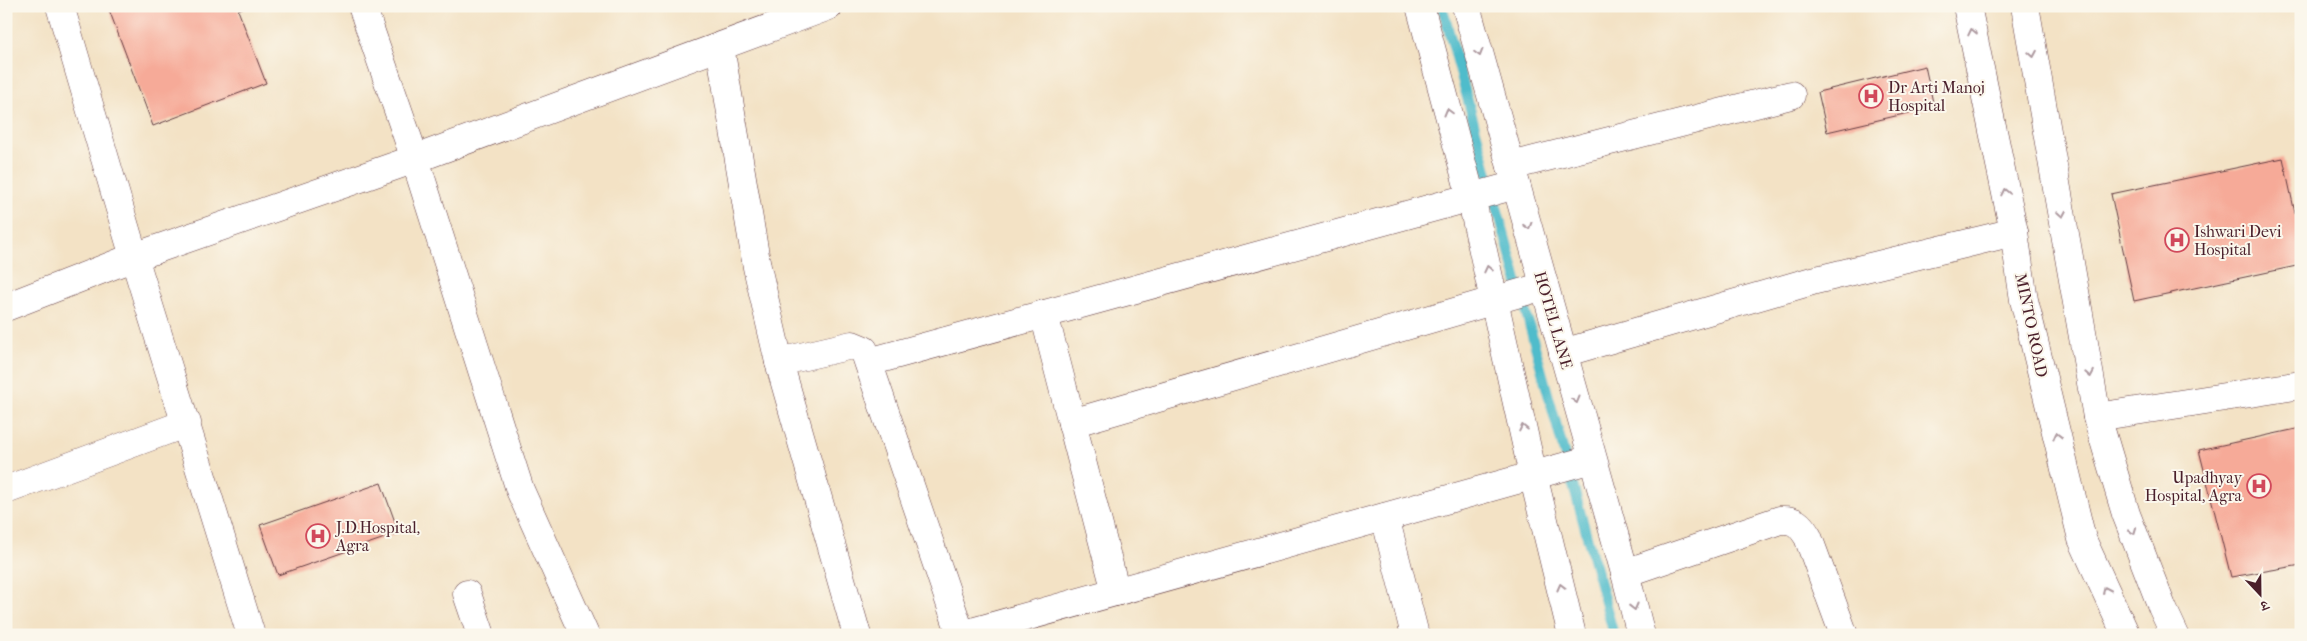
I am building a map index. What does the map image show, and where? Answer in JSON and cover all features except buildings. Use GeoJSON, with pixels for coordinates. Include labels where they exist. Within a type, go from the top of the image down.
{"type":"FeatureCollection","features":[{"type":"Feature","properties":{"kind":"street"},"geometry":{"type":"LineString","coordinates":[[60,6],[134,257],[187,423],[251,635]]}},
{"type":"Feature","properties":{"kind":"street"},"geometry":{"type":"LineString","coordinates":[[362,6],[416,159],[520,490],[585,635]]}},
{"type":"Feature","properties":{"kind":"street"},"geometry":{"type":"LineString","coordinates":[[6,307],[134,257],[416,159],[829,6]]}},
{"type":"Feature","properties":{"kind":"street"},"geometry":{"type":"LineString","coordinates":[[1420,6],[1471,197],[1538,474],[1572,635]]}},
{"type":"Feature","properties":{"kind":"street","name":"HOTEL LANE"},"geometry":{"type":"LineString","coordinates":[[1466,6],[1641,635]]}},
{"type":"Feature","properties":{"kind":"street","name":"MINTO ROAD"},"geometry":{"type":"LineString","coordinates":[[1967,6],[2014,232],[2024,300],[2082,539],[2126,635]]}},
{"type":"Feature","properties":{"kind":"street"},"geometry":{"type":"LineString","coordinates":[[2025,6],[2098,417],[2126,514],[2162,607],[2175,635]]}},
{"type":"Feature","properties":{"kind":"street"},"geometry":{"type":"LineString","coordinates":[[720,47],[758,267],[779,362],[857,635]]}},
{"type":"Feature","properties":{"kind":"street"},"geometry":{"type":"LineString","coordinates":[[869,362],[1471,197],[1513,175],[1791,95]]}},
{"type":"Feature","properties":{"kind":"street"},"geometry":{"type":"LineString","coordinates":[[1563,353],[1812,281],[2014,232]]}},
{"type":"Feature","properties":{"kind":"street"},"geometry":{"type":"LineString","coordinates":[[1072,423],[1544,286]]}},
{"type":"Feature","properties":{"kind":"street"},"geometry":{"type":"LineString","coordinates":[[1044,314],[1116,592]]}},
{"type":"Feature","properties":{"kind":"street"},"geometry":{"type":"LineString","coordinates":[[779,362],[852,345],[864,350],[961,635],[1592,459]]}},
{"type":"Feature","properties":{"kind":"street"},"geometry":{"type":"LineString","coordinates":[[2098,417],[2301,385]]}},
{"type":"Feature","properties":{"kind":"street"},"geometry":{"type":"LineString","coordinates":[[6,490],[187,423]]}},
{"type":"Feature","properties":{"kind":"street"},"geometry":{"type":"LineString","coordinates":[[1385,517],[1415,635]]}},
{"type":"Feature","properties":{"kind":"street"},"geometry":{"type":"LineString","coordinates":[[1625,572],[1780,520],[1792,519],[1800,525],[1808,537],[1844,635]]}},
{"type":"Feature","properties":{"kind":"street"},"geometry":{"type":"LineString","coordinates":[[467,594],[481,635]]}},
{"type":"Feature","properties":{"kind":"waterway"},"geometry":{"type":"LineString","coordinates":[[1442,6],[1614,635]]}},
{"type":"Feature","properties":{"kind":"place","name":"Dr Arti Manoj Hospital"},"geometry":{"type":"Point","coordinates":[1871,96]}},
{"type":"Feature","properties":{"kind":"place","name":"Ishwari Devi Hospital"},"geometry":{"type":"Point","coordinates":[2177,240]}},
{"type":"Feature","properties":{"kind":"place","name":"Upadhyay Hospital, Agra"},"geometry":{"type":"Point","coordinates":[2259,486]}},
{"type":"Feature","properties":{"kind":"place","name":"J.D.Hospital, Agra"},"geometry":{"type":"Point","coordinates":[318,536]}}]}
